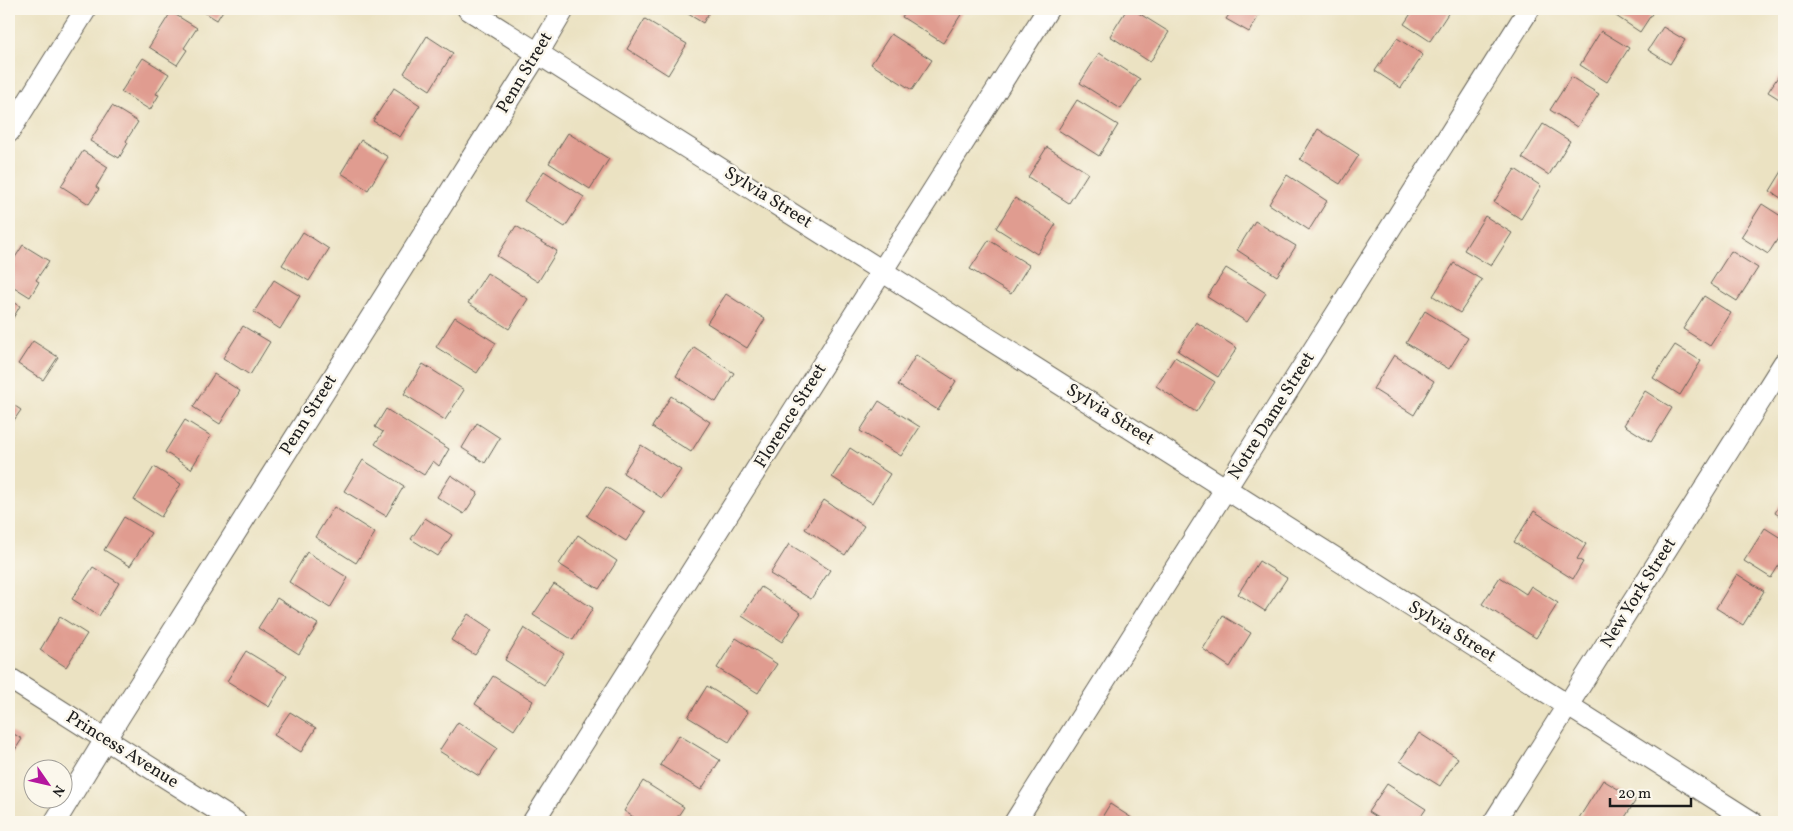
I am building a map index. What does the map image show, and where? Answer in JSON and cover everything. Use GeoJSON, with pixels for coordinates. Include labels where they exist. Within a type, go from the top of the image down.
{"type":"FeatureCollection","features":[{"type":"Feature","properties":{"kind":"street"},"geometry":{"type":"LineString","coordinates":[[9,132],[86,9]]}},
{"type":"Feature","properties":{"kind":"street","name":"Sylvia Street"},"geometry":{"type":"LineString","coordinates":[[468,9],[1752,822]]}},
{"type":"Feature","properties":{"kind":"street","name":"Penn Street"},"geometry":{"type":"LineString","coordinates":[[54,822],[564,9]]}},
{"type":"Feature","properties":{"kind":"street","name":"Florence Street"},"geometry":{"type":"LineString","coordinates":[[533,822],[1048,9]]}},
{"type":"Feature","properties":{"kind":"street","name":"Notre Dame Street"},"geometry":{"type":"LineString","coordinates":[[1015,822],[1529,9]]}},
{"type":"Feature","properties":{"kind":"street","name":"New York Street"},"geometry":{"type":"LineString","coordinates":[[1494,822],[1784,363]]}},
{"type":"Feature","properties":{"kind":"street","name":"Princess Avenue"},"geometry":{"type":"LineString","coordinates":[[9,678],[236,822]]}},
{"type":"Feature","properties":{"kind":"building"},"geometry":{"type":"Polygon","coordinates":[[[199,9],[224,9],[217,20],[199,9]]]}},
{"type":"Feature","properties":{"kind":"building"},"geometry":{"type":"Polygon","coordinates":[[[680,9],[711,9],[703,23],[680,9]]]}},
{"type":"Feature","properties":{"kind":"building"},"geometry":{"type":"Polygon","coordinates":[[[907,9],[956,9],[962,13],[943,43],[902,17],[907,9]]]}},
{"type":"Feature","properties":{"kind":"building"},"geometry":{"type":"Polygon","coordinates":[[[1127,9],[1132,9],[1169,32],[1150,62],[1110,36],[1127,9]]]}},
{"type":"Feature","properties":{"kind":"building"},"geometry":{"type":"Polygon","coordinates":[[[1233,9],[1263,9],[1249,32],[1226,19],[1233,9]]]}},
{"type":"Feature","properties":{"kind":"building"},"geometry":{"type":"Polygon","coordinates":[[[1414,9],[1451,9],[1430,41],[1404,24],[1414,9]]]}},
{"type":"Feature","properties":{"kind":"building"},"geometry":{"type":"Polygon","coordinates":[[[1617,9],[1655,9],[1640,32],[1613,14],[1617,9]]]}},
{"type":"Feature","properties":{"kind":"building"},"geometry":{"type":"Polygon","coordinates":[[[171,12],[197,28],[184,48],[187,50],[177,65],[149,47],[171,12]]]}},
{"type":"Feature","properties":{"kind":"building"},"geometry":{"type":"Polygon","coordinates":[[[645,19],[687,44],[668,75],[627,49],[645,19]]]}},
{"type":"Feature","properties":{"kind":"building"},"geometry":{"type":"Polygon","coordinates":[[[1663,27],[1685,40],[1670,64],[1648,50],[1663,27]]]}},
{"type":"Feature","properties":{"kind":"building"},"geometry":{"type":"Polygon","coordinates":[[[1601,31],[1629,48],[1607,82],[1580,65],[1601,31]]]}},
{"type":"Feature","properties":{"kind":"building"},"geometry":{"type":"Polygon","coordinates":[[[891,34],[932,60],[912,90],[871,64],[891,34]]]}},
{"type":"Feature","properties":{"kind":"building"},"geometry":{"type":"Polygon","coordinates":[[[427,36],[453,53],[430,90],[404,73],[427,36]]]}},
{"type":"Feature","properties":{"kind":"building"},"geometry":{"type":"Polygon","coordinates":[[[1397,38],[1423,55],[1401,88],[1375,71],[1397,38]]]}},
{"type":"Feature","properties":{"kind":"building"},"geometry":{"type":"Polygon","coordinates":[[[1099,53],[1140,79],[1121,109],[1080,83],[1099,53]]]}},
{"type":"Feature","properties":{"kind":"building"},"geometry":{"type":"Polygon","coordinates":[[[143,58],[169,74],[156,94],[159,95],[150,110],[121,92],[143,58]]]}},
{"type":"Feature","properties":{"kind":"building"},"geometry":{"type":"Polygon","coordinates":[[[1784,69],[1784,102],[1768,92],[1784,69]]]}},
{"type":"Feature","properties":{"kind":"building"},"geometry":{"type":"Polygon","coordinates":[[[1571,77],[1599,94],[1577,127],[1550,110],[1571,77]]]}},
{"type":"Feature","properties":{"kind":"building"},"geometry":{"type":"Polygon","coordinates":[[[394,88],[420,105],[400,137],[373,121],[394,88]]]}},
{"type":"Feature","properties":{"kind":"building"},"geometry":{"type":"Polygon","coordinates":[[[1077,100],[1118,125],[1099,156],[1058,130],[1077,100]]]}},
{"type":"Feature","properties":{"kind":"building"},"geometry":{"type":"Polygon","coordinates":[[[112,106],[138,122],[126,141],[128,143],[119,158],[90,141],[112,106]]]}},
{"type":"Feature","properties":{"kind":"building"},"geometry":{"type":"Polygon","coordinates":[[[1543,124],[1570,141],[1549,175],[1522,158],[1543,124]]]}},
{"type":"Feature","properties":{"kind":"building"},"geometry":{"type":"Polygon","coordinates":[[[1318,129],[1359,155],[1340,184],[1300,159],[1318,129]]]}},
{"type":"Feature","properties":{"kind":"building"},"geometry":{"type":"Polygon","coordinates":[[[568,133],[609,159],[590,189],[549,163],[568,133]]]}},
{"type":"Feature","properties":{"kind":"building"},"geometry":{"type":"Polygon","coordinates":[[[361,140],[388,157],[368,190],[341,173],[361,140]]]}},
{"type":"Feature","properties":{"kind":"building"},"geometry":{"type":"Polygon","coordinates":[[[1047,147],[1088,173],[1069,203],[1028,177],[1047,147]]]}},
{"type":"Feature","properties":{"kind":"building"},"geometry":{"type":"Polygon","coordinates":[[[83,151],[108,167],[96,187],[99,189],[89,204],[61,186],[83,151]]]}},
{"type":"Feature","properties":{"kind":"building"},"geometry":{"type":"Polygon","coordinates":[[[1784,168],[1784,200],[1770,191],[1784,168]]]}},
{"type":"Feature","properties":{"kind":"building"},"geometry":{"type":"Polygon","coordinates":[[[1515,169],[1541,186],[1521,219],[1494,202],[1515,169]]]}},
{"type":"Feature","properties":{"kind":"building"},"geometry":{"type":"Polygon","coordinates":[[[544,171],[584,197],[565,227],[524,201],[544,171]]]}},
{"type":"Feature","properties":{"kind":"building"},"geometry":{"type":"Polygon","coordinates":[[[1287,175],[1327,201],[1309,230],[1269,204],[1287,175]]]}},
{"type":"Feature","properties":{"kind":"building"},"geometry":{"type":"Polygon","coordinates":[[[1015,198],[1056,224],[1037,254],[996,228],[1015,198]]]}},
{"type":"Feature","properties":{"kind":"building"},"geometry":{"type":"Polygon","coordinates":[[[1762,204],[1784,218],[1784,229],[1768,254],[1741,237],[1762,204]]]}},
{"type":"Feature","properties":{"kind":"building"},"geometry":{"type":"Polygon","coordinates":[[[1485,216],[1512,233],[1491,266],[1464,250],[1485,216]]]}},
{"type":"Feature","properties":{"kind":"building"},"geometry":{"type":"Polygon","coordinates":[[[1255,221],[1296,246],[1277,276],[1237,250],[1255,221]]]}},
{"type":"Feature","properties":{"kind":"building"},"geometry":{"type":"Polygon","coordinates":[[[516,226],[557,251],[538,282],[497,256],[516,226]]]}},
{"type":"Feature","properties":{"kind":"building"},"geometry":{"type":"Polygon","coordinates":[[[303,232],[329,249],[309,281],[282,265],[303,232]]]}},
{"type":"Feature","properties":{"kind":"building"},"geometry":{"type":"Polygon","coordinates":[[[989,240],[1029,265],[1011,294],[970,269],[989,240]]]}},
{"type":"Feature","properties":{"kind":"building"},"geometry":{"type":"Polygon","coordinates":[[[23,245],[49,261],[36,280],[39,282],[30,297],[9,284],[9,267],[23,245]]]}},
{"type":"Feature","properties":{"kind":"building"},"geometry":{"type":"Polygon","coordinates":[[[1731,251],[1758,268],[1737,301],[1710,284],[1731,251]]]}},
{"type":"Feature","properties":{"kind":"building"},"geometry":{"type":"Polygon","coordinates":[[[1454,263],[1482,280],[1460,313],[1433,296],[1454,263]]]}},
{"type":"Feature","properties":{"kind":"building"},"geometry":{"type":"Polygon","coordinates":[[[1226,268],[1266,293],[1247,322],[1207,297],[1226,268]]]}},
{"type":"Feature","properties":{"kind":"building"},"geometry":{"type":"Polygon","coordinates":[[[487,273],[528,299],[509,329],[468,303],[487,273]]]}},
{"type":"Feature","properties":{"kind":"building"},"geometry":{"type":"Polygon","coordinates":[[[274,280],[300,296],[280,329],[254,312],[274,280]]]}},
{"type":"Feature","properties":{"kind":"building"},"geometry":{"type":"Polygon","coordinates":[[[726,294],[765,319],[747,348],[707,323],[726,294]]]}},
{"type":"Feature","properties":{"kind":"building"},"geometry":{"type":"Polygon","coordinates":[[[1704,296],[1731,313],[1710,346],[1683,329],[1704,296]]]}},
{"type":"Feature","properties":{"kind":"building"},"geometry":{"type":"Polygon","coordinates":[[[9,299],[20,306],[9,325],[9,299]]]}},
{"type":"Feature","properties":{"kind":"building"},"geometry":{"type":"Polygon","coordinates":[[[1425,311],[1468,338],[1449,369],[1406,343],[1425,311]]]}},
{"type":"Feature","properties":{"kind":"building"},"geometry":{"type":"Polygon","coordinates":[[[455,317],[496,343],[477,373],[436,347],[455,317]]]}},
{"type":"Feature","properties":{"kind":"building"},"geometry":{"type":"Polygon","coordinates":[[[1196,322],[1237,348],[1218,377],[1178,351],[1196,322]]]}},
{"type":"Feature","properties":{"kind":"building"},"geometry":{"type":"Polygon","coordinates":[[[243,326],[270,342],[250,375],[223,358],[243,326]]]}},
{"type":"Feature","properties":{"kind":"building"},"geometry":{"type":"Polygon","coordinates":[[[33,341],[58,357],[43,380],[18,364],[33,341]]]}},
{"type":"Feature","properties":{"kind":"building"},"geometry":{"type":"Polygon","coordinates":[[[1675,345],[1701,361],[1680,395],[1653,378],[1675,345]]]}},
{"type":"Feature","properties":{"kind":"building"},"geometry":{"type":"Polygon","coordinates":[[[694,347],[734,373],[716,402],[676,376],[694,347]]]}},
{"type":"Feature","properties":{"kind":"building"},"geometry":{"type":"Polygon","coordinates":[[[916,355],[956,381],[938,410],[898,385],[916,355]]]}},
{"type":"Feature","properties":{"kind":"building"},"geometry":{"type":"Polygon","coordinates":[[[1394,355],[1434,381],[1414,415],[1373,389],[1394,355]]]}},
{"type":"Feature","properties":{"kind":"building"},"geometry":{"type":"Polygon","coordinates":[[[1175,357],[1215,382],[1196,412],[1156,386],[1175,357]]]}},
{"type":"Feature","properties":{"kind":"building"},"geometry":{"type":"Polygon","coordinates":[[[423,364],[464,390],[445,420],[404,394],[423,364]]]}},
{"type":"Feature","properties":{"kind":"building"},"geometry":{"type":"Polygon","coordinates":[[[214,374],[240,391],[220,424],[193,407],[214,374]]]}},
{"type":"Feature","properties":{"kind":"building"},"geometry":{"type":"Polygon","coordinates":[[[1645,391],[1672,408],[1651,442],[1624,425],[1645,391]]]}},
{"type":"Feature","properties":{"kind":"building"},"geometry":{"type":"Polygon","coordinates":[[[671,396],[710,422],[691,452],[652,427],[671,396]]]}},
{"type":"Feature","properties":{"kind":"building"},"geometry":{"type":"Polygon","coordinates":[[[879,401],[920,427],[901,456],[860,431],[879,401]]]}},
{"type":"Feature","properties":{"kind":"building"},"geometry":{"type":"Polygon","coordinates":[[[9,402],[21,410],[10,426],[9,425],[9,402]]]}},
{"type":"Feature","properties":{"kind":"building"},"geometry":{"type":"Polygon","coordinates":[[[386,409],[449,449],[439,466],[433,461],[424,475],[375,444],[383,432],[375,427],[386,409]]]}},
{"type":"Feature","properties":{"kind":"building"},"geometry":{"type":"Polygon","coordinates":[[[185,420],[211,436],[191,469],[165,452],[185,420]]]}},
{"type":"Feature","properties":{"kind":"building"},"geometry":{"type":"Polygon","coordinates":[[[477,423],[500,438],[485,463],[462,448],[477,423]]]}},
{"type":"Feature","properties":{"kind":"building"},"geometry":{"type":"Polygon","coordinates":[[[641,445],[681,470],[662,498],[623,473],[641,445]]]}},
{"type":"Feature","properties":{"kind":"building"},"geometry":{"type":"Polygon","coordinates":[[[850,448],[890,474],[872,503],[832,477],[850,448]]]}},
{"type":"Feature","properties":{"kind":"building"},"geometry":{"type":"Polygon","coordinates":[[[363,460],[404,486],[386,516],[344,491],[363,460]]]}},
{"type":"Feature","properties":{"kind":"building"},"geometry":{"type":"Polygon","coordinates":[[[154,467],[181,484],[161,517],[134,500],[154,467]]]}},
{"type":"Feature","properties":{"kind":"building"},"geometry":{"type":"Polygon","coordinates":[[[451,475],[478,493],[464,514],[437,497],[451,475]]]}},
{"type":"Feature","properties":{"kind":"building"},"geometry":{"type":"Polygon","coordinates":[[[606,487],[645,512],[626,541],[587,516],[606,487]]]}},
{"type":"Feature","properties":{"kind":"building"},"geometry":{"type":"Polygon","coordinates":[[[1784,497],[1784,519],[1775,513],[1784,497]]]}},
{"type":"Feature","properties":{"kind":"building"},"geometry":{"type":"Polygon","coordinates":[[[824,500],[864,526],[845,555],[805,529],[824,500]]]}},
{"type":"Feature","properties":{"kind":"building"},"geometry":{"type":"Polygon","coordinates":[[[334,507],[375,533],[356,563],[315,537],[334,507]]]}},
{"type":"Feature","properties":{"kind":"building"},"geometry":{"type":"Polygon","coordinates":[[[1534,511],[1586,544],[1577,559],[1583,562],[1573,579],[1514,542],[1534,511]]]}},
{"type":"Feature","properties":{"kind":"building"},"geometry":{"type":"Polygon","coordinates":[[[124,517],[151,533],[130,566],[104,550],[124,517]]]}},
{"type":"Feature","properties":{"kind":"building"},"geometry":{"type":"Polygon","coordinates":[[[425,518],[452,535],[438,556],[411,539],[425,518]]]}},
{"type":"Feature","properties":{"kind":"building"},"geometry":{"type":"Polygon","coordinates":[[[1765,528],[1784,540],[1784,557],[1771,578],[1744,561],[1765,528]]]}},
{"type":"Feature","properties":{"kind":"building"},"geometry":{"type":"Polygon","coordinates":[[[578,535],[617,561],[599,589],[559,564],[578,535]]]}},
{"type":"Feature","properties":{"kind":"building"},"geometry":{"type":"Polygon","coordinates":[[[789,544],[830,570],[811,599],[770,574],[789,544]]]}},
{"type":"Feature","properties":{"kind":"building"},"geometry":{"type":"Polygon","coordinates":[[[307,552],[348,578],[330,608],[289,582],[307,552]]]}},
{"type":"Feature","properties":{"kind":"building"},"geometry":{"type":"Polygon","coordinates":[[[1259,561],[1287,578],[1265,611],[1238,594],[1259,561]]]}},
{"type":"Feature","properties":{"kind":"building"},"geometry":{"type":"Polygon","coordinates":[[[93,567],[119,583],[99,616],[72,599],[93,567]]]}},
{"type":"Feature","properties":{"kind":"building"},"geometry":{"type":"Polygon","coordinates":[[[1737,574],[1764,591],[1743,625],[1716,608],[1737,574]]]}},
{"type":"Feature","properties":{"kind":"building"},"geometry":{"type":"Polygon","coordinates":[[[1500,577],[1526,594],[1531,586],[1558,603],[1536,638],[1482,604],[1500,577]]]}},
{"type":"Feature","properties":{"kind":"building"},"geometry":{"type":"Polygon","coordinates":[[[554,584],[593,608],[573,640],[533,615],[554,584]]]}},
{"type":"Feature","properties":{"kind":"building"},"geometry":{"type":"Polygon","coordinates":[[[761,587],[801,613],[782,642],[742,616],[761,587]]]}},
{"type":"Feature","properties":{"kind":"building"},"geometry":{"type":"Polygon","coordinates":[[[277,598],[318,624],[299,654],[258,628],[277,598]]]}},
{"type":"Feature","properties":{"kind":"building"},"geometry":{"type":"Polygon","coordinates":[[[468,614],[492,630],[475,655],[451,640],[468,614]]]}},
{"type":"Feature","properties":{"kind":"building"},"geometry":{"type":"Polygon","coordinates":[[[1223,616],[1251,633],[1230,667],[1203,649],[1223,616]]]}},
{"type":"Feature","properties":{"kind":"building"},"geometry":{"type":"Polygon","coordinates":[[[60,617],[87,634],[66,667],[40,650],[60,617]]]}},
{"type":"Feature","properties":{"kind":"building"},"geometry":{"type":"Polygon","coordinates":[[[524,628],[564,654],[544,685],[505,660],[524,628]]]}},
{"type":"Feature","properties":{"kind":"building"},"geometry":{"type":"Polygon","coordinates":[[[736,638],[777,664],[758,693],[717,668],[736,638]]]}},
{"type":"Feature","properties":{"kind":"building"},"geometry":{"type":"Polygon","coordinates":[[[246,651],[287,676],[269,707],[227,681],[246,651]]]}},
{"type":"Feature","properties":{"kind":"building"},"geometry":{"type":"Polygon","coordinates":[[[493,676],[533,701],[514,730],[475,704],[493,676]]]}},
{"type":"Feature","properties":{"kind":"building"},"geometry":{"type":"Polygon","coordinates":[[[707,686],[748,712],[729,742],[688,717],[707,686]]]}},
{"type":"Feature","properties":{"kind":"building"},"geometry":{"type":"Polygon","coordinates":[[[290,712],[316,728],[301,752],[274,735],[290,712]]]}},
{"type":"Feature","properties":{"kind":"building"},"geometry":{"type":"Polygon","coordinates":[[[458,722],[497,748],[479,776],[439,751],[458,722]]]}},
{"type":"Feature","properties":{"kind":"building"},"geometry":{"type":"Polygon","coordinates":[[[9,731],[22,739],[9,759],[9,731]]]}},
{"type":"Feature","properties":{"kind":"building"},"geometry":{"type":"Polygon","coordinates":[[[1419,733],[1458,758],[1440,786],[1400,761],[1419,733]]]}},
{"type":"Feature","properties":{"kind":"building"},"geometry":{"type":"Polygon","coordinates":[[[679,735],[720,760],[701,790],[660,765],[679,735]]]}},
{"type":"Feature","properties":{"kind":"building"},"geometry":{"type":"Polygon","coordinates":[[[1603,780],[1636,800],[1622,822],[1585,822],[1579,818],[1603,780]]]}},
{"type":"Feature","properties":{"kind":"building"},"geometry":{"type":"Polygon","coordinates":[[[643,781],[684,807],[674,822],[641,822],[624,811],[643,781]]]}},
{"type":"Feature","properties":{"kind":"building"},"geometry":{"type":"Polygon","coordinates":[[[1387,784],[1426,809],[1417,822],[1384,822],[1368,812],[1387,784]]]}},
{"type":"Feature","properties":{"kind":"building"},"geometry":{"type":"Polygon","coordinates":[[[1110,804],[1138,822],[1099,822],[1110,804]]]}}]}
